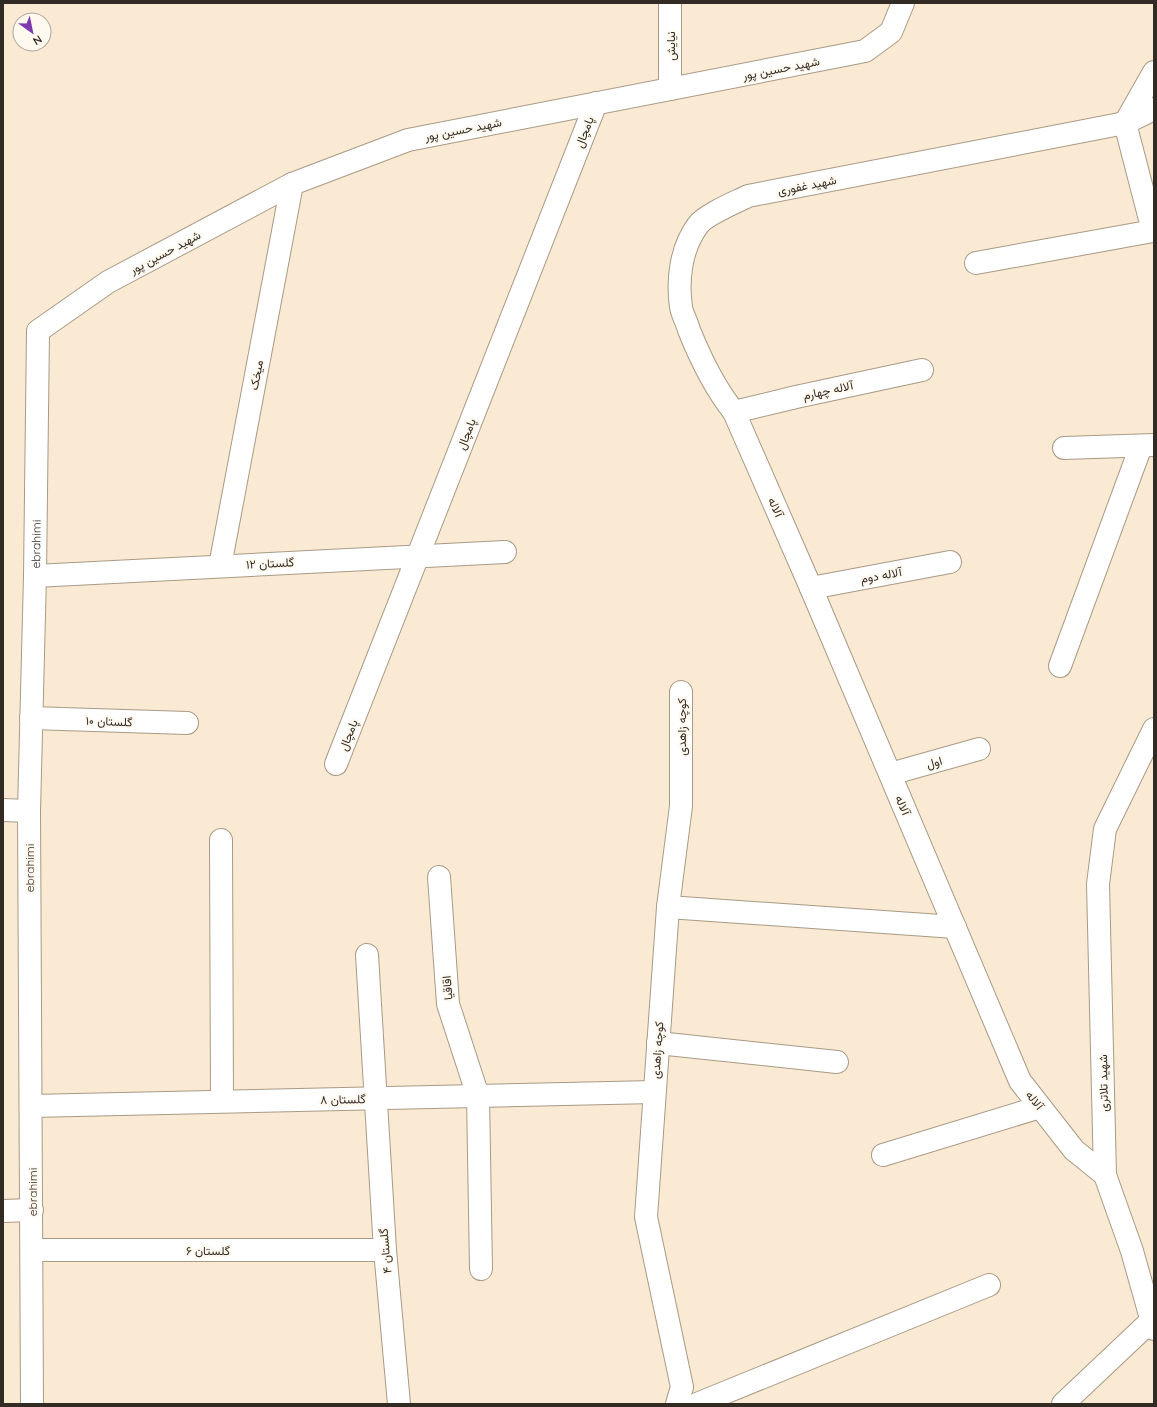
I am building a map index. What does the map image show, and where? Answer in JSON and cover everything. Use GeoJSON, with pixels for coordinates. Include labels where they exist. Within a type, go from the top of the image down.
{"type":"FeatureCollection","features":[{"type":"Feature","properties":{"kind":"street","name":"نیایش"},"geometry":{"type":"LineString","coordinates":[[670,3],[670,89]]}},
{"type":"Feature","properties":{"kind":"street","name":"شهید حسین پور"},"geometry":{"type":"LineString","coordinates":[[38,331],[108,282],[292,184],[408,140],[865,51],[890,32],[903,3]]}},
{"type":"Feature","properties":{"kind":"street"},"geometry":{"type":"LineString","coordinates":[[976,263],[1153,231],[1124,123],[1154,72]]}},
{"type":"Feature","properties":{"kind":"street","name":"پامچال"},"geometry":{"type":"LineString","coordinates":[[336,764],[596,103]]}},
{"type":"Feature","properties":{"kind":"street","name":"شهید غفوری"},"geometry":{"type":"LineString","coordinates":[[734,412],[720,395],[700,357],[681,307],[681,262],[686,247],[699,224],[727,206],[748,196],[1124,123],[1154,109]]}},
{"type":"Feature","properties":{"kind":"street","name":"میخک"},"geometry":{"type":"LineString","coordinates":[[220,566],[292,184]]}},
{"type":"Feature","properties":{"kind":"street","name":"ebrahimi"},"geometry":{"type":"LineString","coordinates":[[32,1404],[32,1106],[29,811],[35,576],[38,331]]}},
{"type":"Feature","properties":{"kind":"street","name":"آلاله چهارم"},"geometry":{"type":"LineString","coordinates":[[734,412],[922,370]]}},
{"type":"Feature","properties":{"kind":"street","name":"آلاله"},"geometry":{"type":"LineString","coordinates":[[734,412],[812,588],[1020,1081],[1074,1150],[1105,1175]]}},
{"type":"Feature","properties":{"kind":"street"},"geometry":{"type":"LineString","coordinates":[[1060,666],[1148,445],[1064,448]]}},
{"type":"Feature","properties":{"kind":"street","name":"گلستان ۱۲"},"geometry":{"type":"LineString","coordinates":[[35,576],[505,552]]}},
{"type":"Feature","properties":{"kind":"street","name":"آلاله دوم"},"geometry":{"type":"LineString","coordinates":[[812,588],[950,562]]}},
{"type":"Feature","properties":{"kind":"street","name":"کوچه زاهدی"},"geometry":{"type":"LineString","coordinates":[[677,1404],[682,1387],[646,1217],[668,907],[681,806],[681,692]]}},
{"type":"Feature","properties":{"kind":"street","name":"گلستان ۱۰"},"geometry":{"type":"LineString","coordinates":[[31,718],[187,723]]}},
{"type":"Feature","properties":{"kind":"street","name":"شهید تلاتری"},"geometry":{"type":"LineString","coordinates":[[1063,1404],[1153,1322],[1132,1250],[1105,1175],[1098,884],[1104,829],[1154,729]]}},
{"type":"Feature","properties":{"kind":"street","name":"اول"},"geometry":{"type":"LineString","coordinates":[[890,774],[978,749]]}},
{"type":"Feature","properties":{"kind":"street"},"geometry":{"type":"LineString","coordinates":[[3,810],[29,811]]}},
{"type":"Feature","properties":{"kind":"street"},"geometry":{"type":"LineString","coordinates":[[221,840],[222,1101]]}},
{"type":"Feature","properties":{"kind":"street","name":"اقاقیا"},"geometry":{"type":"LineString","coordinates":[[439,877],[448,1004],[478,1096],[481,1269]]}},
{"type":"Feature","properties":{"kind":"street"},"geometry":{"type":"LineString","coordinates":[[668,907],[955,927]]}},
{"type":"Feature","properties":{"kind":"street","name":"گلستان ۴"},"geometry":{"type":"LineString","coordinates":[[367,955],[385,1250],[399,1404]]}},
{"type":"Feature","properties":{"kind":"street"},"geometry":{"type":"LineString","coordinates":[[658,1044],[836,1062]]}},
{"type":"Feature","properties":{"kind":"street","name":"گلستان ۸"},"geometry":{"type":"LineString","coordinates":[[32,1106],[654,1092]]}},
{"type":"Feature","properties":{"kind":"street"},"geometry":{"type":"LineString","coordinates":[[883,1155],[1040,1107]]}},
{"type":"Feature","properties":{"kind":"street"},"geometry":{"type":"LineString","coordinates":[[3,1211],[32,1210]]}},
{"type":"Feature","properties":{"kind":"street","name":"گلستان ۶"},"geometry":{"type":"LineString","coordinates":[[32,1250],[385,1250]]}},
{"type":"Feature","properties":{"kind":"street"},"geometry":{"type":"LineString","coordinates":[[696,1404],[989,1285]]}}]}
